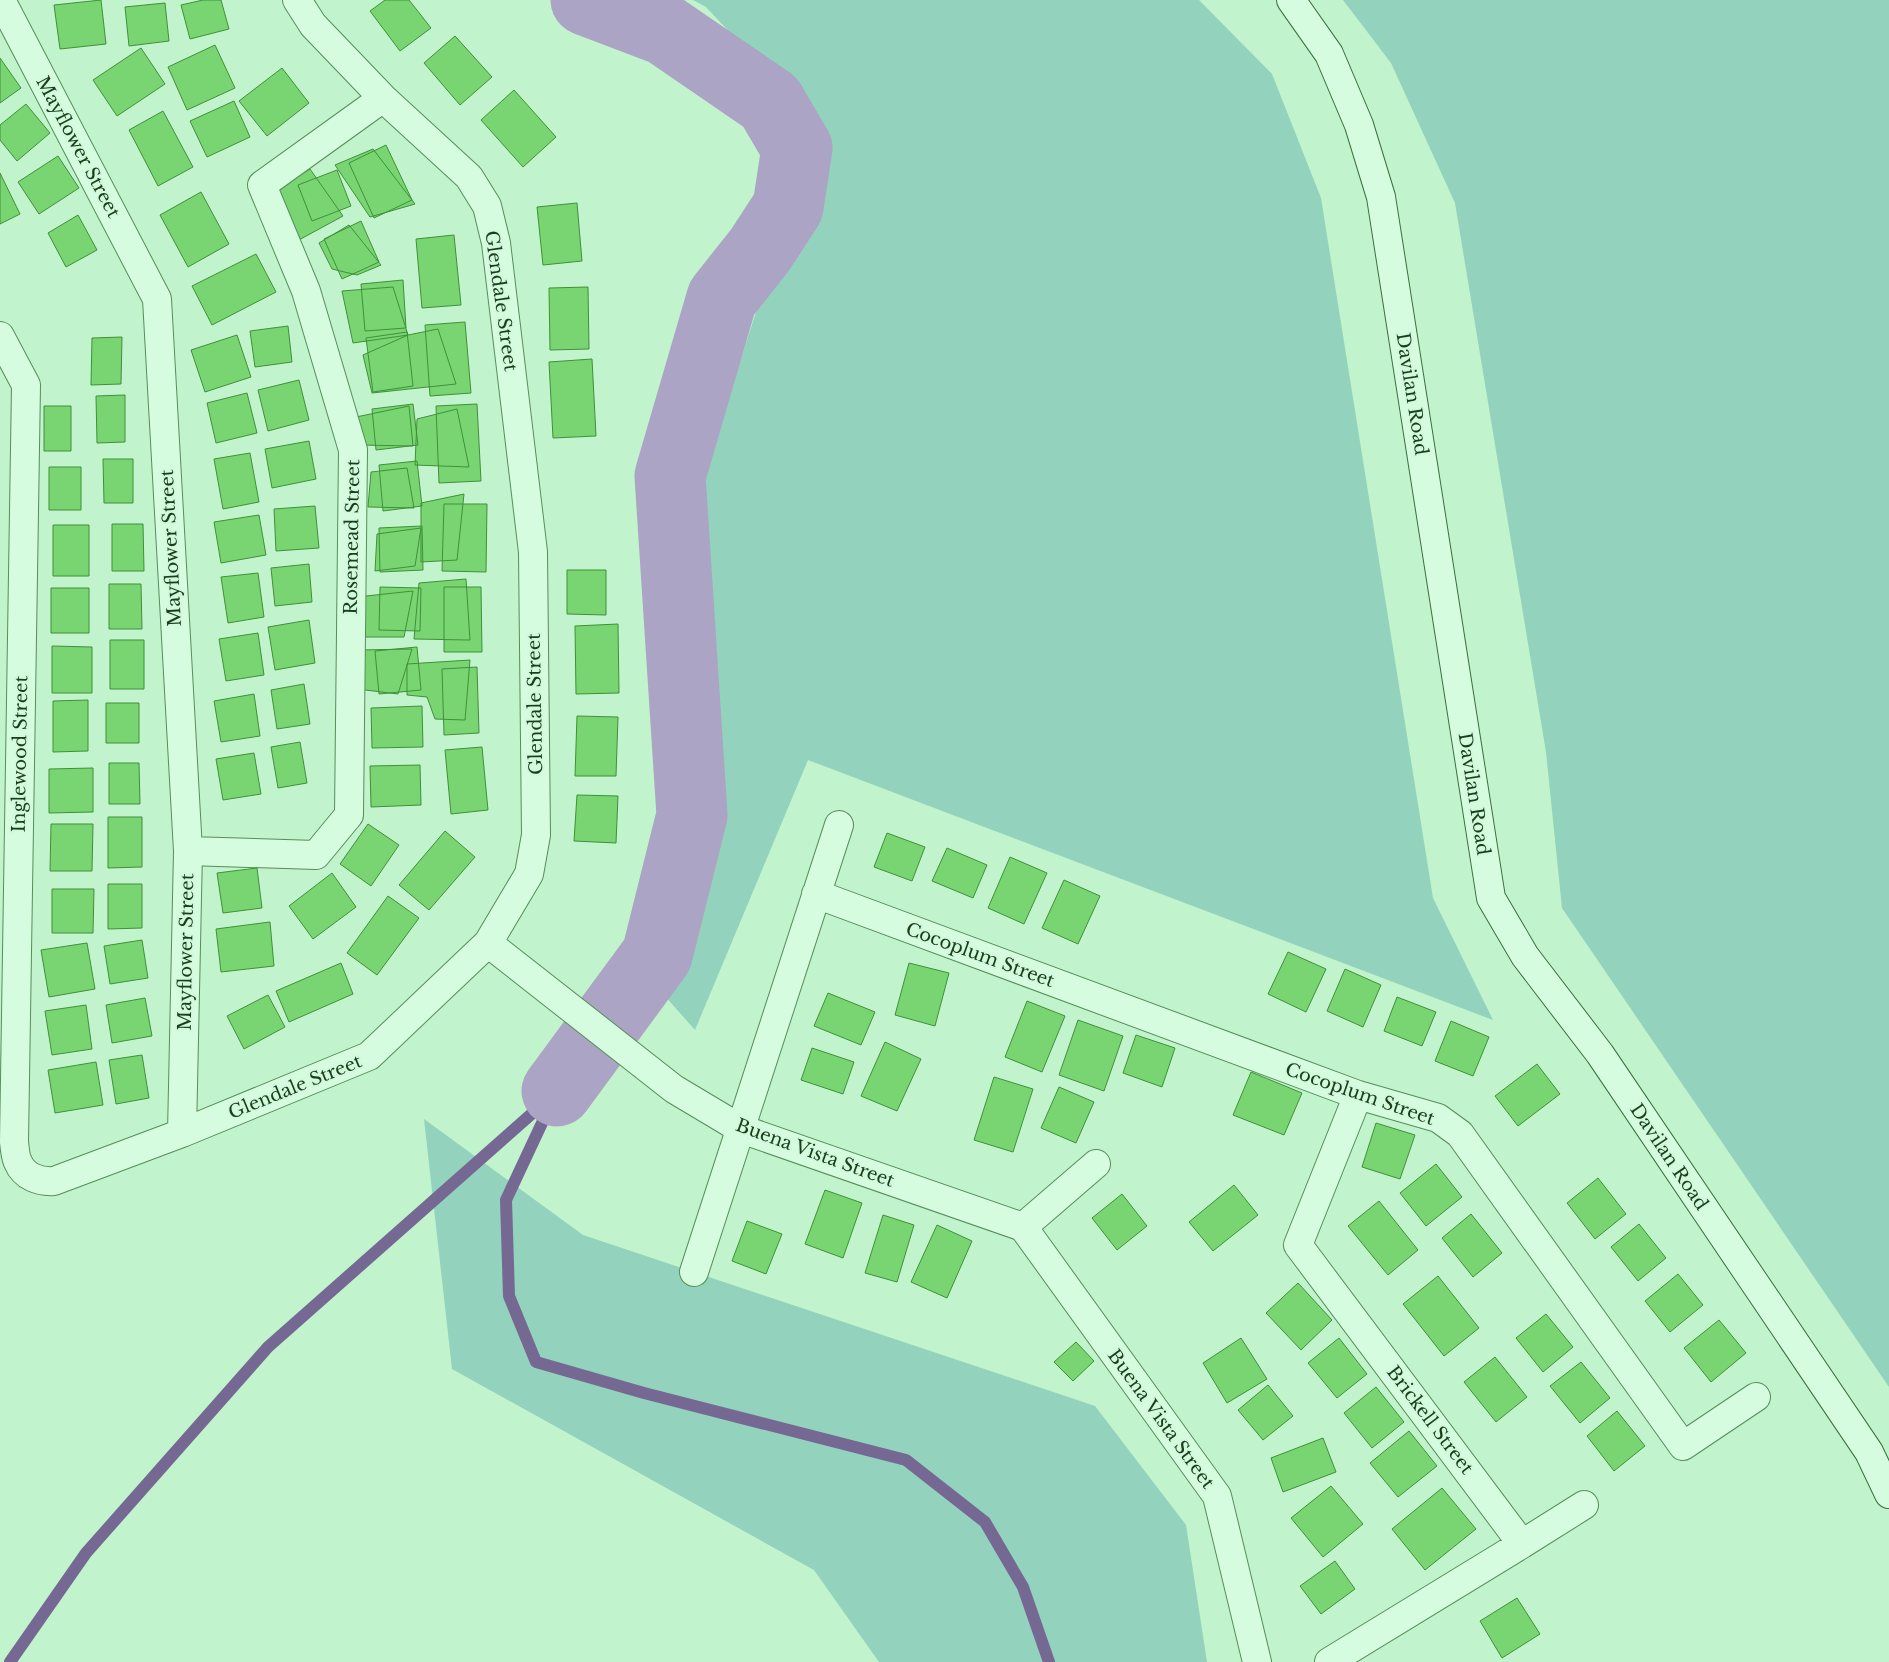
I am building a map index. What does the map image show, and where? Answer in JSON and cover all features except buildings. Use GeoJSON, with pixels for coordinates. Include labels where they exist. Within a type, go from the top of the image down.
{"type":"FeatureCollection","features":[{"type":"Feature","properties":{"kind":"street","name":"Mayflower Street"},"geometry":{"type":"LineString","coordinates":[[1,0],[157,299],[188,851],[182,1133]]}},
{"type":"Feature","properties":{"kind":"street","name":"Glendale Street"},"geometry":{"type":"LineString","coordinates":[[28,1174],[40,1182],[54,1181],[182,1133],[369,1056],[488,943],[529,874],[536,835],[533,552],[497,253],[487,206],[469,177],[383,98],[313,25],[297,0]]}},
{"type":"Feature","properties":{"kind":"street","name":"Davilan Road"},"geometry":{"type":"LineString","coordinates":[[1291,0],[1328,54],[1359,125],[1381,197],[1491,898],[1525,956],[1600,1054],[1869,1452],[1889,1494]]}},
{"type":"Feature","properties":{"kind":"street","name":"Rosemead Street"},"geometry":{"type":"LineString","coordinates":[[188,851],[316,855],[349,815],[353,450],[306,291],[262,185],[383,98]]}},
{"type":"Feature","properties":{"kind":"street","name":"Inglewood Street"},"geometry":{"type":"LineString","coordinates":[[0,336],[26,385],[14,1142],[18,1162],[28,1174]]}},
{"type":"Feature","properties":{"kind":"street"},"geometry":{"type":"LineString","coordinates":[[694,1272],[839,825]]}},
{"type":"Feature","properties":{"kind":"street","name":"Cocoplum Street"},"geometry":{"type":"LineString","coordinates":[[816,894],[1358,1095],[1438,1118],[1460,1134],[1682,1446],[1756,1397]]}},
{"type":"Feature","properties":{"kind":"street","name":"Buena Vista Street"},"geometry":{"type":"LineString","coordinates":[[488,943],[674,1089],[740,1129],[1023,1227],[1217,1496],[1257,1662]]}},
{"type":"Feature","properties":{"kind":"street","name":"Brickell Street"},"geometry":{"type":"LineString","coordinates":[[1358,1095],[1298,1245],[1522,1544]]}},
{"type":"Feature","properties":{"kind":"street"},"geometry":{"type":"LineString","coordinates":[[1023,1227],[1096,1164]]}},
{"type":"Feature","properties":{"kind":"street"},"geometry":{"type":"LineString","coordinates":[[1329,1662],[1584,1505]]}},
{"type":"Feature","properties":{"kind":"green space"},"geometry":{"type":"Polygon","coordinates":[[[693,0],[1199,0],[1272,74],[1321,198],[1433,898],[1493,1020],[808,760],[695,1030],[656,986],[709,820],[705,470],[757,309],[814,221],[828,137],[706,7],[693,0]]]}},
{"type":"Feature","properties":{"kind":"green space"},"geometry":{"type":"Polygon","coordinates":[[[1343,0],[1889,0],[1889,1387],[1562,908],[1546,752],[1455,203],[1391,63],[1343,0]]]}},
{"type":"Feature","properties":{"kind":"green space"},"geometry":{"type":"Polygon","coordinates":[[[424,1119],[583,1235],[1095,1406],[1186,1525],[1207,1662],[879,1662],[814,1570],[452,1369],[424,1119]]]}},
{"type":"Feature","properties":{"kind":"waterway"},"geometry":{"type":"LineString","coordinates":[[557,1091],[657,955],[692,815],[670,476],[722,298],[760,250],[788,207],[797,148],[770,102],[665,30],[586,0]]}},
{"type":"Feature","properties":{"kind":"waterway"},"geometry":{"type":"LineString","coordinates":[[557,1091],[506,1200],[509,1296],[536,1362],[644,1393],[906,1460],[985,1522],[1023,1587],[1049,1662]]}},
{"type":"Feature","properties":{"kind":"waterway"},"geometry":{"type":"LineString","coordinates":[[10,1662],[86,1553],[268,1347],[553,1095]]}}]}
